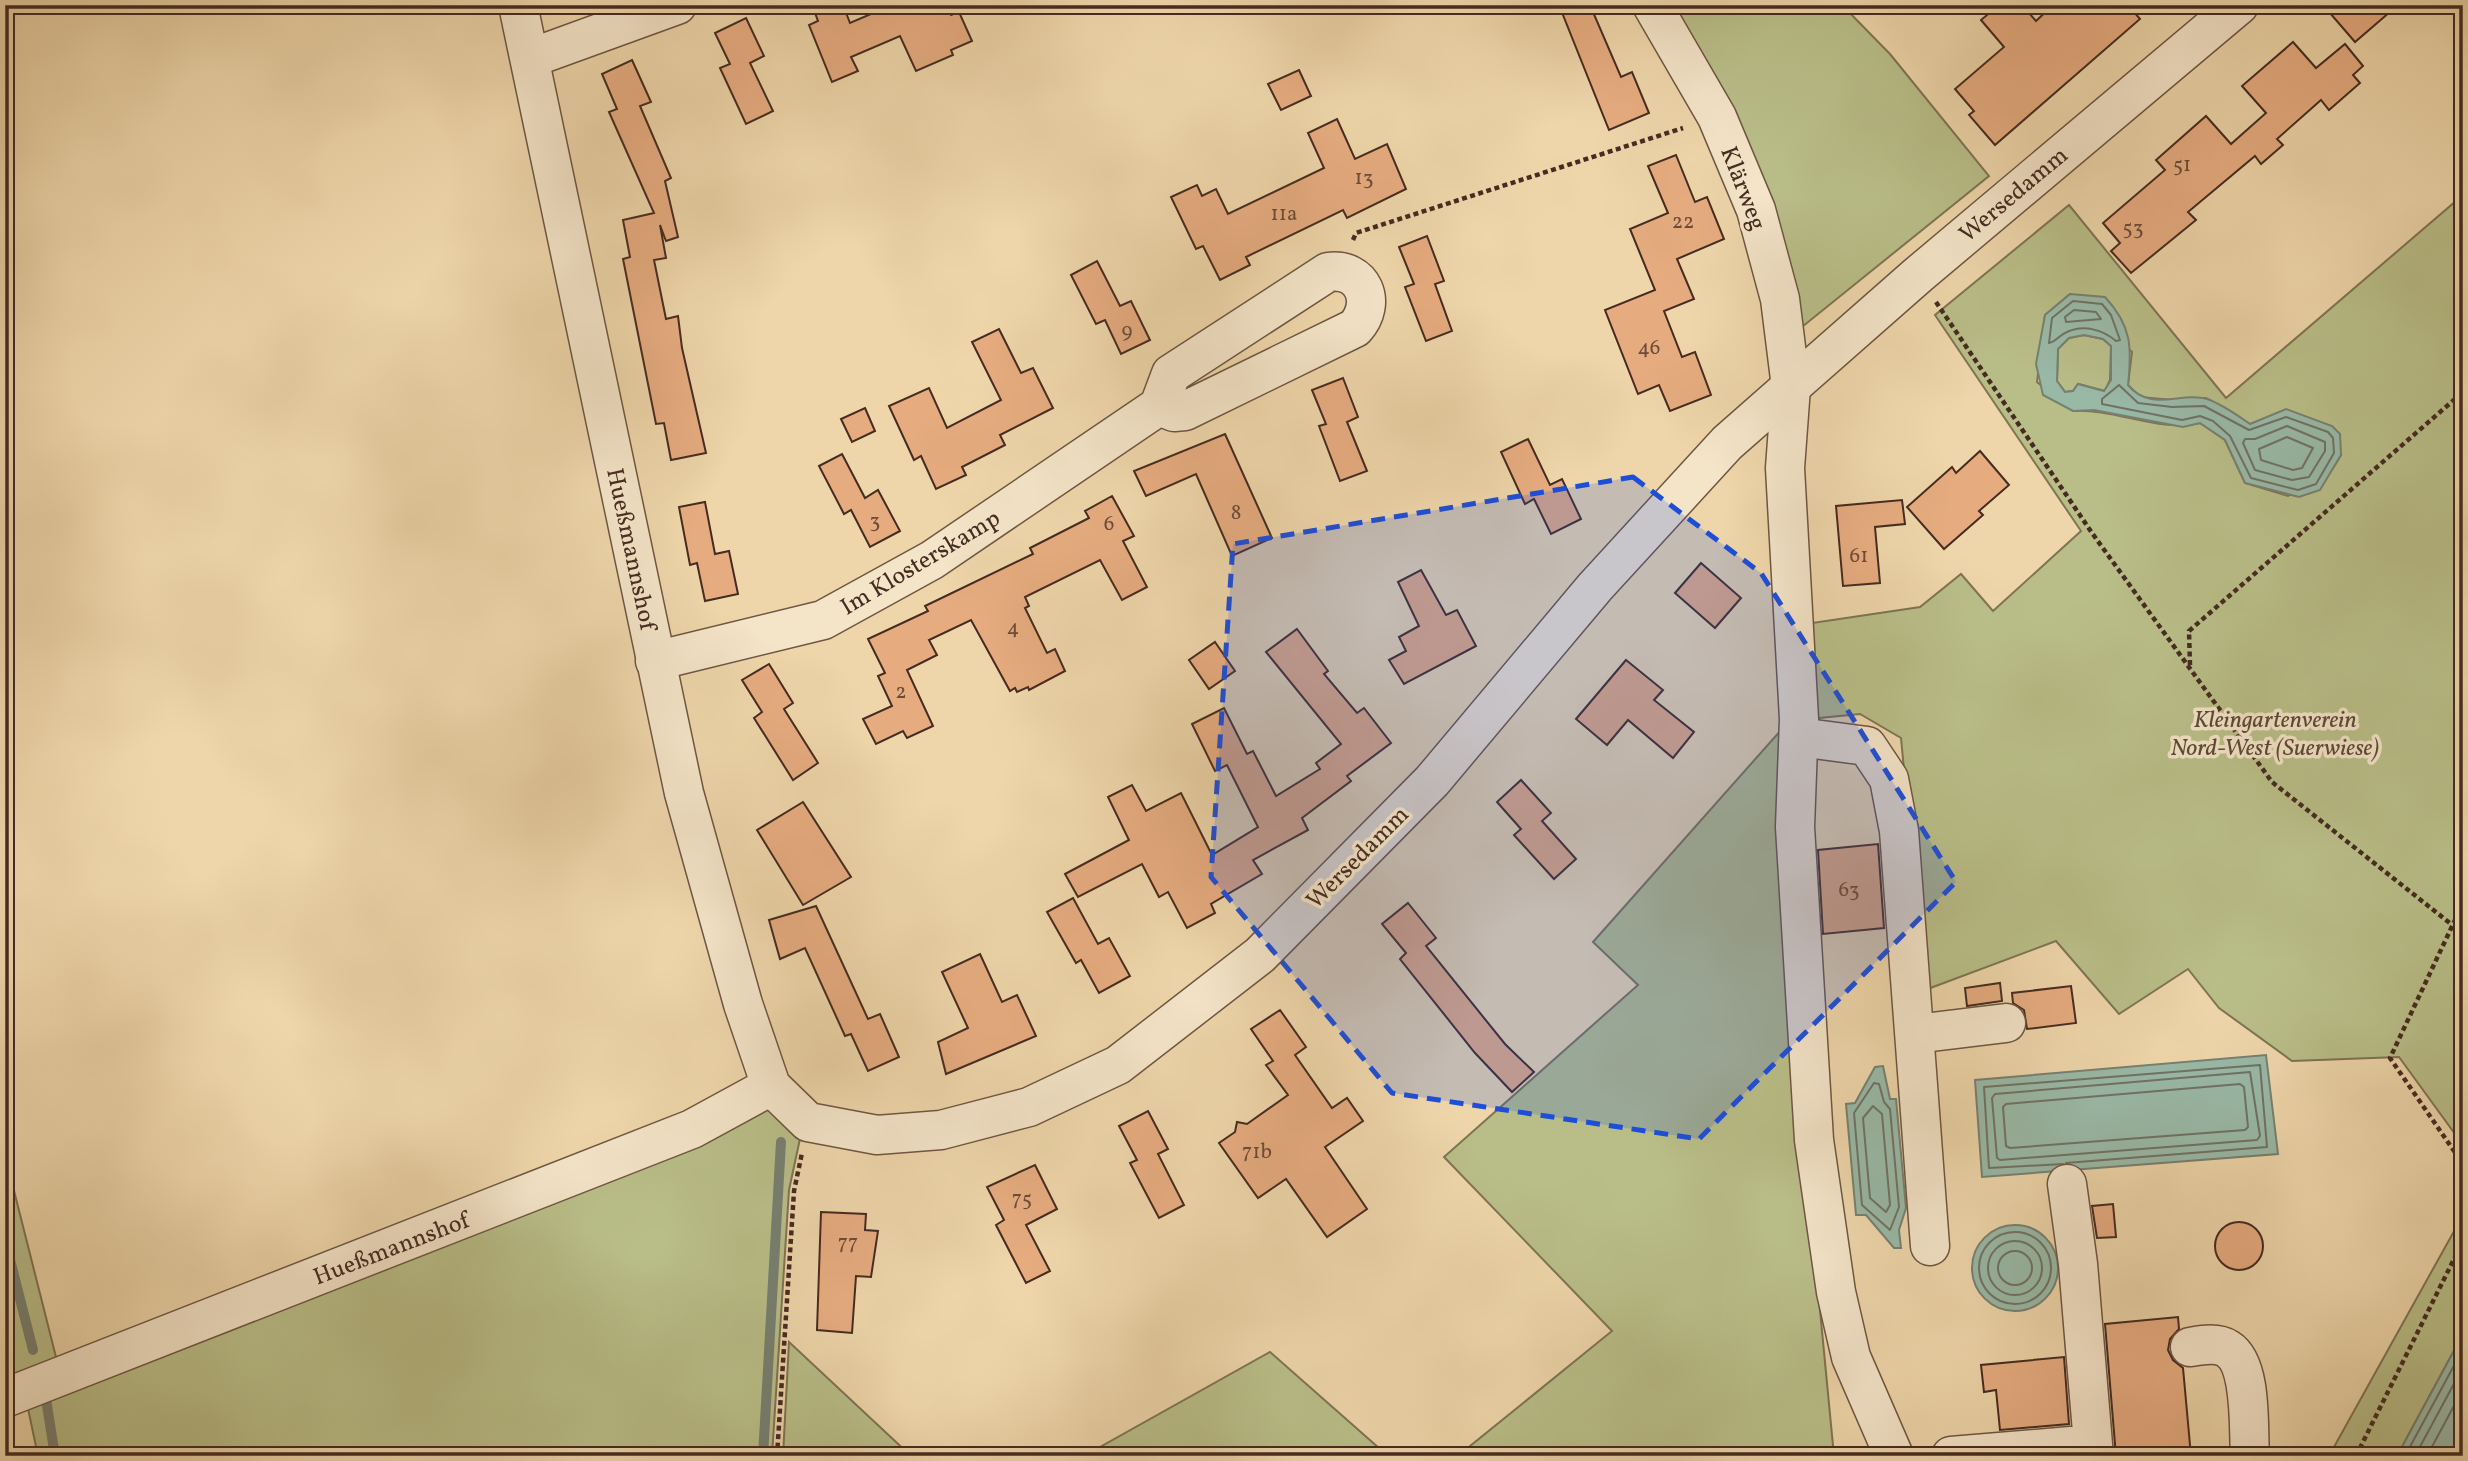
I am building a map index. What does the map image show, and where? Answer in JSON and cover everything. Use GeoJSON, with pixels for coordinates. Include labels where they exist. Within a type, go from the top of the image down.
{"type":"FeatureCollection","features":[{"type":"Feature","properties":{"kind":"street","name":"Hueßmannshof"},"geometry":{"type":"LineString","coordinates":[[518,5],[684,793],[743,1004],[771,1086],[808,1122]]}},
{"type":"Feature","properties":{"kind":"street"},"geometry":{"type":"LineString","coordinates":[[531,58],[677,5]]}},
{"type":"Feature","properties":{"kind":"street","name":"Klärweg"},"geometry":{"type":"LineString","coordinates":[[1652,5],[1717,117],[1755,210],[1780,299],[1791,387]]}},
{"type":"Feature","properties":{"kind":"street","name":"Wersedamm"},"geometry":{"type":"LineString","coordinates":[[808,1122],[877,1135],[941,1130],[1029,1107],[1118,1065],[1270,945],[1432,781],[1595,587],[1727,443],[1918,275],[2239,5]]}},
{"type":"Feature","properties":{"kind":"street"},"geometry":{"type":"LineString","coordinates":[[1342,270],[1355,276],[1368,303],[1366,317],[1355,328],[1185,411],[1174,412],[1159,406],[1171,374],[1328,272],[1342,270]]}},
{"type":"Feature","properties":{"kind":"street"},"geometry":{"type":"LineString","coordinates":[[1791,387],[1784,468],[1799,728],[1795,827],[1814,1140],[1836,1292],[1851,1357],[1894,1456]]}},
{"type":"Feature","properties":{"kind":"street","name":"Im Klosterskamp"},"geometry":{"type":"LineString","coordinates":[[655,662],[822,620],[932,560],[1159,406]]}},
{"type":"Feature","properties":{"kind":"street"},"geometry":{"type":"LineString","coordinates":[[1799,728],[1867,746],[1889,779],[1899,831],[1930,1246]]}},
{"type":"Feature","properties":{"kind":"street"},"geometry":{"type":"LineString","coordinates":[[1915,1034],[2006,1023]]}},
{"type":"Feature","properties":{"kind":"street","name":"Hueßmannshof"},"geometry":{"type":"LineString","coordinates":[[5,1398],[666,1139],[771,1086]]}},
{"type":"Feature","properties":{"kind":"street"},"geometry":{"type":"LineString","coordinates":[[2067,1184],[2078,1264],[2094,1456]]}},
{"type":"Feature","properties":{"kind":"street"},"geometry":{"type":"LineString","coordinates":[[2190,1347],[2212,1345],[2229,1349],[2245,1370],[2250,1456]]}},
{"type":"Feature","properties":{"kind":"street"},"geometry":{"type":"LineString","coordinates":[[1951,1456],[2071,1446],[2078,1456]]}},
{"type":"Feature","properties":{"kind":"path"},"geometry":{"type":"LineString","coordinates":[[1342,270],[1356,233],[1717,117]]}},
{"type":"Feature","properties":{"kind":"path"},"geometry":{"type":"LineString","coordinates":[[1918,275],[2092,533],[2272,782],[2451,923]]}},
{"type":"Feature","properties":{"kind":"path"},"geometry":{"type":"LineString","coordinates":[[2190,666],[2189,631],[2463,392]]}},
{"type":"Feature","properties":{"kind":"path"},"geometry":{"type":"LineString","coordinates":[[2463,903],[2451,923],[2390,1058],[2463,1164]]}},
{"type":"Feature","properties":{"kind":"path"},"geometry":{"type":"LineString","coordinates":[[777,1456],[794,1191],[808,1122]]}},
{"type":"Feature","properties":{"kind":"path"},"geometry":{"type":"LineString","coordinates":[[2356,1456],[2463,1241]]}},
{"type":"Feature","properties":{"kind":"highlighted area"},"geometry":{"type":"Polygon","coordinates":[[[1633,477],[1761,573],[1956,882],[1699,1139],[1392,1093],[1211,877],[1233,544],[1633,477]]]}},
{"type":"Feature","properties":{"kind":"green space"},"geometry":{"type":"Polygon","coordinates":[[[1671,5],[1842,5],[1890,54],[1989,176],[1802,327],[1671,5]]]}},
{"type":"Feature","properties":{"kind":"green space","name":"Kleingartenverein Nord-West (Suerwiese)"},"geometry":{"type":"Polygon","coordinates":[[[2463,195],[2463,1145],[2399,1057],[2292,1061],[2219,1008],[2188,969],[2119,1014],[2056,941],[1925,990],[1901,738],[1860,714],[1789,721],[1785,627],[1920,607],[1961,574],[1993,611],[2081,531],[1935,315],[2069,205],[2226,398],[2463,195]],[[2070,294],[2045,315],[2037,382],[2073,411],[2105,413],[2169,425],[2200,423],[2225,440],[2245,483],[2288,496],[2331,471],[2341,455],[2250,424],[2206,398],[2173,400],[2140,397],[2128,385],[2132,352],[2070,294]]]}},
{"type":"Feature","properties":{"kind":"green space"},"geometry":{"type":"Polygon","coordinates":[[[2084,335],[2103,339],[2111,346],[2110,380],[2105,391],[2078,384],[2073,391],[2065,392],[2057,381],[2058,349],[2069,338],[2084,335]]]}},
{"type":"Feature","properties":{"kind":"green space"},"geometry":{"type":"Polygon","coordinates":[[[1789,721],[1803,1133],[1834,1456],[1465,1456],[1464,1451],[1612,1331],[1444,1157],[1638,985],[1593,942],[1789,721]]]}},
{"type":"Feature","properties":{"kind":"green space"},"geometry":{"type":"Polygon","coordinates":[[[755,1105],[772,1108],[801,1134],[789,1190],[772,1456],[38,1456],[26,1399],[755,1105]]]}},
{"type":"Feature","properties":{"kind":"green space"},"geometry":{"type":"Polygon","coordinates":[[[5,1155],[59,1369],[5,1390],[5,1155]]]}},
{"type":"Feature","properties":{"kind":"green space"},"geometry":{"type":"Polygon","coordinates":[[[2463,1215],[2463,1334],[2397,1456],[2329,1456],[2463,1215]]]}},
{"type":"Feature","properties":{"kind":"green space"},"geometry":{"type":"Polygon","coordinates":[[[789,1342],[911,1456],[783,1456],[789,1342]]]}},
{"type":"Feature","properties":{"kind":"green space"},"geometry":{"type":"Polygon","coordinates":[[[1270,1352],[1388,1456],[1084,1456],[1270,1352]]]}},
{"type":"Feature","properties":{"kind":"water"},"geometry":{"type":"Polygon","coordinates":[[[2070,294],[2105,297],[2125,328],[2130,349],[2128,385],[2137,393],[2156,400],[2187,397],[2207,399],[2250,424],[2286,409],[2332,426],[2340,434],[2341,455],[2320,490],[2299,497],[2245,483],[2225,440],[2200,423],[2183,427],[2094,410],[2073,411],[2043,395],[2036,364],[2045,315],[2070,294]],[[2084,335],[2069,338],[2058,349],[2057,381],[2065,392],[2073,391],[2078,384],[2104,391],[2111,380],[2111,346],[2103,339],[2084,335]]]}},
{"type":"Feature","properties":{"kind":"water"},"geometry":{"type":"Polygon","coordinates":[[[2266,1055],[2278,1154],[1982,1177],[1975,1080],[2266,1055]]]}},
{"type":"Feature","properties":{"kind":"water"},"geometry":{"type":"Polygon","coordinates":[[[1883,1066],[1890,1099],[1896,1099],[1906,1208],[1899,1230],[1901,1248],[1894,1248],[1866,1215],[1856,1215],[1846,1104],[1855,1103],[1875,1067],[1883,1066]]]}},
{"type":"Feature","properties":{"kind":"water"},"geometry":{"type":"Polygon","coordinates":[[[2015,1225],[2032,1228],[2046,1237],[2055,1251],[2058,1268],[2055,1285],[2046,1299],[2032,1308],[2015,1311],[1998,1308],[1984,1299],[1975,1285],[1972,1268],[1975,1251],[1984,1237],[1998,1228],[2015,1225]]]}},
{"type":"Feature","properties":{"kind":"water"},"geometry":{"type":"Polygon","coordinates":[[[2463,1334],[2463,1456],[2397,1456],[2463,1334]]]}},
{"type":"Feature","properties":{"kind":"building"},"geometry":{"type":"Polygon","coordinates":[[[812,5],[843,5],[850,23],[892,5],[947,5],[951,15],[959,12],[972,41],[951,50],[953,55],[916,71],[900,36],[851,57],[858,71],[832,82],[809,25],[818,21],[812,5]]]}},
{"type":"Feature","properties":{"kind":"building"},"geometry":{"type":"Polygon","coordinates":[[[1559,5],[1590,5],[1621,77],[1632,72],[1649,113],[1609,130],[1559,5]]]}},
{"type":"Feature","properties":{"kind":"building"},"geometry":{"type":"Polygon","coordinates":[[[1999,5],[2022,5],[2036,21],[2053,5],[2128,5],[2140,19],[1995,145],[1969,115],[1974,111],[1955,89],[2004,47],[1981,20],[1999,5]]]}},
{"type":"Feature","properties":{"kind":"building"},"geometry":{"type":"Polygon","coordinates":[[[2323,5],[2398,5],[2355,42],[2323,5]]]}},
{"type":"Feature","properties":{"kind":"building"},"geometry":{"type":"Polygon","coordinates":[[[746,18],[764,56],[750,63],[773,111],[746,124],[720,68],[730,64],[715,33],[746,18]]]}},
{"type":"Feature","properties":{"kind":"building"},"geometry":{"type":"Polygon","coordinates":[[[2293,42],[2316,68],[2345,44],[2363,66],[2353,75],[2360,83],[2329,110],[2321,100],[2277,139],[2283,145],[2261,164],[2255,156],[2188,212],[2196,220],[2131,273],[2111,251],[2120,243],[2103,223],[2165,170],[2156,160],[2206,116],[2231,144],[2266,113],[2242,86],[2293,42]]]}},
{"type":"Feature","properties":{"kind":"building"},"geometry":{"type":"Polygon","coordinates":[[[632,60],[651,102],[640,106],[671,178],[665,181],[678,237],[666,241],[660,225],[666,258],[654,260],[666,319],[678,316],[682,348],[706,453],[671,460],[664,423],[656,424],[623,259],[630,257],[623,220],[654,213],[609,112],[617,109],[602,74],[632,60]]]}},
{"type":"Feature","properties":{"kind":"building"},"geometry":{"type":"Polygon","coordinates":[[[1299,70],[1311,96],[1281,110],[1268,84],[1299,70]]]}},
{"type":"Feature","properties":{"kind":"building"},"geometry":{"type":"Polygon","coordinates":[[[1337,119],[1355,159],[1387,144],[1406,189],[1347,218],[1343,210],[1246,257],[1250,265],[1220,280],[1203,246],[1196,249],[1171,197],[1197,185],[1202,196],[1216,189],[1228,214],[1324,168],[1308,133],[1337,119]]]}},
{"type":"Feature","properties":{"kind":"building"},"geometry":{"type":"Polygon","coordinates":[[[1676,155],[1695,202],[1707,197],[1724,239],[1677,259],[1694,299],[1664,311],[1682,357],[1695,352],[1711,395],[1670,411],[1659,385],[1638,394],[1605,310],[1655,290],[1630,229],[1668,213],[1648,166],[1676,155]]]}},
{"type":"Feature","properties":{"kind":"building"},"geometry":{"type":"Polygon","coordinates":[[[1427,236],[1444,281],[1435,284],[1452,331],[1426,341],[1405,287],[1414,284],[1399,247],[1427,236]]]}},
{"type":"Feature","properties":{"kind":"building"},"geometry":{"type":"Polygon","coordinates":[[[1097,261],[1120,306],[1131,301],[1150,340],[1121,354],[1105,320],[1096,324],[1071,275],[1097,261]]]}},
{"type":"Feature","properties":{"kind":"building"},"geometry":{"type":"Polygon","coordinates":[[[999,329],[1021,373],[1033,368],[1053,408],[1000,435],[1005,445],[962,467],[966,475],[936,489],[921,456],[914,460],[889,406],[929,388],[947,428],[1001,400],[972,342],[999,329]]]}},
{"type":"Feature","properties":{"kind":"building"},"geometry":{"type":"Polygon","coordinates":[[[1343,378],[1358,417],[1347,422],[1367,471],[1340,481],[1319,426],[1326,424],[1312,390],[1343,378]]]}},
{"type":"Feature","properties":{"kind":"building"},"geometry":{"type":"Polygon","coordinates":[[[865,408],[875,431],[852,442],[841,419],[865,408]]]}},
{"type":"Feature","properties":{"kind":"building"},"geometry":{"type":"Polygon","coordinates":[[[1225,434],[1272,538],[1232,556],[1196,474],[1146,496],[1134,471],[1225,434]]]}},
{"type":"Feature","properties":{"kind":"building"},"geometry":{"type":"Polygon","coordinates":[[[1528,439],[1550,485],[1562,479],[1581,519],[1551,534],[1534,499],[1525,504],[1501,452],[1528,439]]]}},
{"type":"Feature","properties":{"kind":"building"},"geometry":{"type":"Polygon","coordinates":[[[1980,451],[2009,485],[1979,511],[1983,515],[1944,549],[1907,507],[1952,467],[1956,473],[1980,451]]]}},
{"type":"Feature","properties":{"kind":"building"},"geometry":{"type":"Polygon","coordinates":[[[842,454],[865,498],[878,490],[900,531],[870,547],[851,510],[844,514],[819,466],[842,454]]]}},
{"type":"Feature","properties":{"kind":"building"},"geometry":{"type":"Polygon","coordinates":[[[1112,496],[1134,536],[1123,541],[1147,587],[1122,600],[1100,560],[1025,597],[1029,606],[1025,608],[1047,653],[1055,649],[1065,671],[1029,690],[1028,687],[1017,692],[1015,688],[1010,691],[971,620],[929,640],[937,655],[907,670],[933,726],[907,738],[903,731],[876,744],[863,719],[892,706],[878,676],[885,673],[868,639],[928,611],[925,606],[1033,554],[1030,548],[1089,518],[1085,511],[1112,496]]]}},
{"type":"Feature","properties":{"kind":"building"},"geometry":{"type":"Polygon","coordinates":[[[1902,500],[1905,524],[1875,527],[1880,583],[1843,586],[1836,506],[1902,500]]]}},
{"type":"Feature","properties":{"kind":"building"},"geometry":{"type":"Polygon","coordinates":[[[705,502],[715,554],[729,551],[738,594],[705,601],[697,563],[690,565],[679,507],[705,502]]]}},
{"type":"Feature","properties":{"kind":"building"},"geometry":{"type":"Polygon","coordinates":[[[1701,563],[1741,598],[1715,628],[1675,593],[1701,563]]]}},
{"type":"Feature","properties":{"kind":"building"},"geometry":{"type":"Polygon","coordinates":[[[1421,570],[1446,615],[1457,610],[1476,646],[1404,684],[1389,660],[1406,651],[1399,637],[1419,626],[1398,582],[1421,570]]]}},
{"type":"Feature","properties":{"kind":"building"},"geometry":{"type":"Polygon","coordinates":[[[1297,629],[1328,671],[1324,674],[1357,713],[1364,708],[1391,743],[1347,776],[1351,781],[1302,818],[1308,830],[1253,860],[1262,874],[1211,904],[1215,913],[1187,928],[1168,892],[1159,897],[1142,864],[1078,897],[1065,874],[1129,840],[1108,797],[1132,785],[1146,811],[1181,793],[1212,855],[1258,827],[1227,765],[1215,771],[1192,724],[1224,708],[1247,754],[1253,751],[1276,796],[1320,769],[1316,763],[1341,744],[1266,652],[1297,629]]]}},
{"type":"Feature","properties":{"kind":"building"},"geometry":{"type":"Polygon","coordinates":[[[1215,642],[1235,671],[1209,689],[1189,660],[1215,642]]]}},
{"type":"Feature","properties":{"kind":"building"},"geometry":{"type":"Polygon","coordinates":[[[1626,660],[1663,690],[1654,700],[1694,732],[1673,758],[1628,720],[1607,745],[1576,719],[1626,660]]]}},
{"type":"Feature","properties":{"kind":"building"},"geometry":{"type":"Polygon","coordinates":[[[769,664],[793,703],[784,709],[818,763],[793,780],[754,718],[762,712],[742,680],[769,664]]]}},
{"type":"Feature","properties":{"kind":"building"},"geometry":{"type":"Polygon","coordinates":[[[1521,780],[1551,813],[1542,821],[1576,859],[1554,879],[1514,835],[1521,829],[1497,802],[1521,780]]]}},
{"type":"Feature","properties":{"kind":"building"},"geometry":{"type":"Polygon","coordinates":[[[803,802],[851,877],[803,905],[757,830],[803,802]]]}},
{"type":"Feature","properties":{"kind":"building"},"geometry":{"type":"Polygon","coordinates":[[[1878,844],[1884,928],[1823,934],[1818,850],[1878,844]]]}},
{"type":"Feature","properties":{"kind":"building"},"geometry":{"type":"Polygon","coordinates":[[[1073,898],[1098,944],[1109,938],[1130,976],[1099,993],[1081,960],[1076,963],[1047,912],[1073,898]]]}},
{"type":"Feature","properties":{"kind":"building"},"geometry":{"type":"Polygon","coordinates":[[[1408,903],[1436,938],[1426,946],[1505,1044],[1534,1072],[1512,1092],[1475,1053],[1400,959],[1406,953],[1382,924],[1408,903]]]}},
{"type":"Feature","properties":{"kind":"building"},"geometry":{"type":"Polygon","coordinates":[[[816,906],[868,1019],[880,1014],[899,1057],[868,1071],[851,1034],[845,1036],[805,948],[780,959],[769,920],[816,906]]]}},
{"type":"Feature","properties":{"kind":"building"},"geometry":{"type":"Polygon","coordinates":[[[980,954],[1002,1002],[1017,995],[1036,1036],[946,1074],[938,1042],[968,1028],[942,972],[980,954]]]}},
{"type":"Feature","properties":{"kind":"building"},"geometry":{"type":"Polygon","coordinates":[[[2000,983],[2002,1001],[1967,1006],[1965,988],[2000,983]]]}},
{"type":"Feature","properties":{"kind":"building"},"geometry":{"type":"Polygon","coordinates":[[[2071,986],[2076,1023],[2027,1029],[2024,1010],[2013,1003],[2012,993],[2071,986]]]}},
{"type":"Feature","properties":{"kind":"building"},"geometry":{"type":"Polygon","coordinates":[[[1280,1010],[1306,1047],[1295,1055],[1332,1108],[1347,1098],[1363,1121],[1325,1147],[1367,1209],[1327,1237],[1286,1179],[1258,1198],[1219,1143],[1235,1132],[1237,1122],[1247,1124],[1288,1095],[1266,1065],[1273,1061],[1251,1029],[1280,1010]]]}},
{"type":"Feature","properties":{"kind":"building"},"geometry":{"type":"Polygon","coordinates":[[[1148,1111],[1168,1149],[1158,1154],[1184,1205],[1159,1218],[1130,1163],[1137,1160],[1119,1126],[1148,1111]]]}},
{"type":"Feature","properties":{"kind":"building"},"geometry":{"type":"Polygon","coordinates":[[[1035,1165],[1057,1209],[1026,1225],[1050,1271],[1026,1283],[996,1225],[1004,1220],[987,1187],[1035,1165]]]}},
{"type":"Feature","properties":{"kind":"building"},"geometry":{"type":"Polygon","coordinates":[[[2113,1204],[2116,1237],[2097,1238],[2092,1206],[2113,1204]]]}},
{"type":"Feature","properties":{"kind":"building"},"geometry":{"type":"Polygon","coordinates":[[[821,1212],[866,1214],[865,1230],[878,1231],[871,1277],[856,1276],[852,1333],[817,1330],[821,1212]]]}},
{"type":"Feature","properties":{"kind":"building"},"geometry":{"type":"Polygon","coordinates":[[[2239,1222],[2256,1229],[2263,1246],[2256,1263],[2239,1270],[2222,1263],[2215,1246],[2222,1229],[2239,1222]]]}},
{"type":"Feature","properties":{"kind":"building"},"geometry":{"type":"Polygon","coordinates":[[[2178,1317],[2179,1329],[2170,1339],[2168,1350],[2173,1360],[2183,1368],[2191,1456],[2116,1456],[2105,1324],[2178,1317]]]}},
{"type":"Feature","properties":{"kind":"building"},"geometry":{"type":"Polygon","coordinates":[[[2064,1357],[2069,1424],[2000,1430],[1996,1390],[1984,1392],[1981,1365],[2064,1357]]]}},
{"type":"Feature","properties":{"kind":"waterway"},"geometry":{"type":"LineString","coordinates":[[763,1456],[781,1142]]}},
{"type":"Feature","properties":{"kind":"waterway"},"geometry":{"type":"LineString","coordinates":[[5,1240],[33,1350]]}},
{"type":"Feature","properties":{"kind":"waterway"},"geometry":{"type":"LineString","coordinates":[[46,1399],[55,1456]]}}]}
